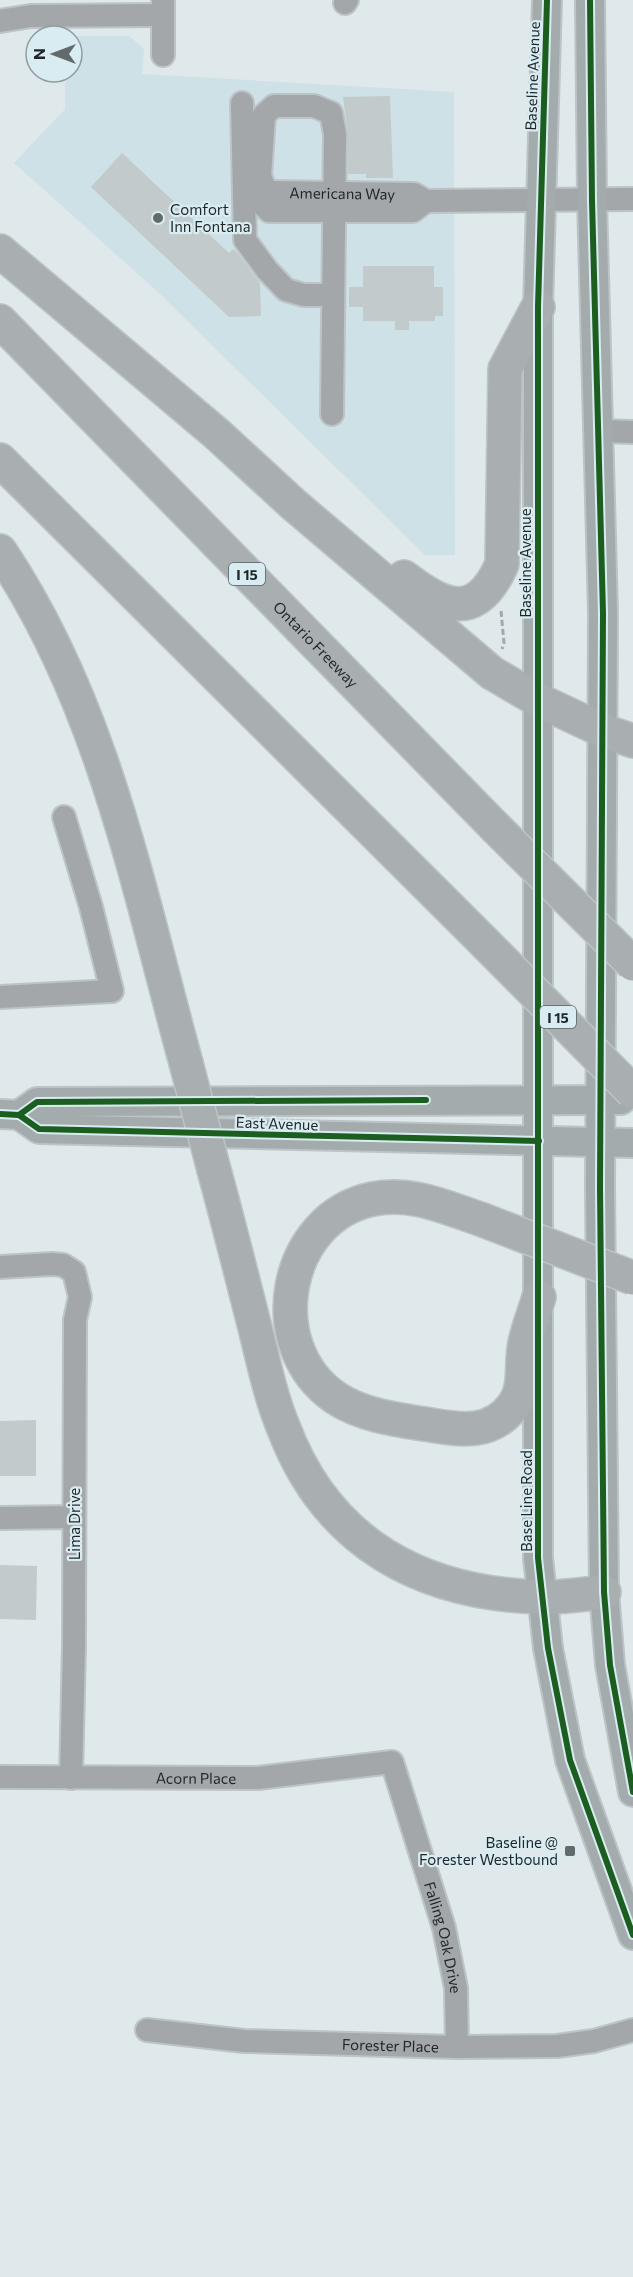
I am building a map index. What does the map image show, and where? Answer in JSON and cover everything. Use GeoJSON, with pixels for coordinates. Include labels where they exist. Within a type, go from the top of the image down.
{"type":"FeatureCollection","features":[{"type":"Feature","properties":{"kind":"highway"},"geometry":{"type":"LineString","coordinates":[[0,250],[492,673],[538,700],[618,736]]}},
{"type":"Feature","properties":{"kind":"highway"},"geometry":{"type":"LineString","coordinates":[[271,482],[302,493],[430,598],[458,604],[482,597],[493,584],[502,564],[505,369],[538,307]]}},
{"type":"Feature","properties":{"kind":"highway","name":"Ontario Freeway"},"geometry":{"type":"LineString","coordinates":[[0,321],[494,826],[633,964]]}},
{"type":"Feature","properties":{"kind":"highway","name":"I 15"},"geometry":{"type":"LineString","coordinates":[[0,460],[633,1092]]}},
{"type":"Feature","properties":{"kind":"highway"},"geometry":{"type":"LineString","coordinates":[[0,551],[44,628],[77,698],[109,777],[284,1429],[303,1470],[328,1506],[356,1534],[406,1569],[444,1583],[480,1592],[542,1598],[604,1592]]}},
{"type":"Feature","properties":{"kind":"highway"},"geometry":{"type":"LineString","coordinates":[[539,1297],[524,1349],[522,1383],[518,1398],[502,1416],[479,1429],[459,1430],[365,1412],[335,1397],[322,1387],[297,1350],[290,1319],[291,1284],[299,1257],[321,1227],[336,1214],[351,1206],[372,1199],[396,1196],[422,1199],[483,1220],[633,1278]]}},
{"type":"Feature","properties":{"kind":"main road","name":"Baseline Avenue"},"geometry":{"type":"LineString","coordinates":[[539,1122],[538,307],[547,0]]}},
{"type":"Feature","properties":{"kind":"main road"},"geometry":{"type":"LineString","coordinates":[[590,0],[592,200],[600,431],[618,736],[601,1122],[604,1592],[610,1665],[633,1792]]}},
{"type":"Feature","properties":{"kind":"main road","name":"East Avenue"},"geometry":{"type":"LineString","coordinates":[[9,1115],[37,1102],[539,1122],[601,1122],[633,1100]]}},
{"type":"Feature","properties":{"kind":"main road","name":"East Avenue"},"geometry":{"type":"LineString","coordinates":[[9,1115],[39,1129],[601,1122],[633,1143]]}},
{"type":"Feature","properties":{"kind":"main road","name":"Base Line Road"},"geometry":{"type":"LineString","coordinates":[[539,1122],[538,1558],[542,1598],[554,1687],[570,1760],[633,1935]]}},
{"type":"Feature","properties":{"kind":"main road"},"geometry":{"type":"LineString","coordinates":[[601,1122],[633,1124]]}},
{"type":"Feature","properties":{"kind":"street"},"geometry":{"type":"LineString","coordinates":[[0,21],[31,16],[163,8],[163,55]]}},
{"type":"Feature","properties":{"kind":"street"},"geometry":{"type":"LineString","coordinates":[[242,104],[257,199]]}},
{"type":"Feature","properties":{"kind":"street"},"geometry":{"type":"LineString","coordinates":[[332,414],[335,134],[331,112],[314,106],[274,106],[264,115],[257,199],[244,226],[245,240],[267,270],[286,290],[333,300]]}},
{"type":"Feature","properties":{"kind":"street","name":"Americana Way"},"geometry":{"type":"LineString","coordinates":[[257,199],[334,202],[414,194],[426,201],[633,199]]}},
{"type":"Feature","properties":{"kind":"street"},"geometry":{"type":"LineString","coordinates":[[600,431],[633,432]]}},
{"type":"Feature","properties":{"kind":"street"},"geometry":{"type":"LineString","coordinates":[[0,997],[112,991],[91,907],[64,817]]}},
{"type":"Feature","properties":{"kind":"street","name":"Lima Drive"},"geometry":{"type":"LineString","coordinates":[[0,1267],[63,1265],[74,1272],[80,1297],[75,1320],[70,1778]]}},
{"type":"Feature","properties":{"kind":"street"},"geometry":{"type":"LineString","coordinates":[[0,1518],[74,1517]]}},
{"type":"Feature","properties":{"kind":"street","name":"Acorn Place"},"geometry":{"type":"LineString","coordinates":[[0,1777],[258,1778],[392,1762]]}},
{"type":"Feature","properties":{"kind":"street","name":"Falling Oak Drive"},"geometry":{"type":"LineString","coordinates":[[392,1762],[444,1928],[456,1988],[457,2047]]}},
{"type":"Feature","properties":{"kind":"street","name":"Forester Place"},"geometry":{"type":"LineString","coordinates":[[147,2030],[244,2041],[457,2047],[557,2046],[594,2041],[633,2030]]}},
{"type":"Feature","properties":{"kind":"path"},"geometry":{"type":"LineString","coordinates":[[499,655],[504,643],[501,606]]}},
{"type":"Feature","properties":{"kind":"shaded area"},"geometry":{"type":"Polygon","coordinates":[[[84,36],[129,36],[144,49],[142,74],[454,92],[455,555],[425,555],[157,291],[14,163],[65,109],[65,84],[84,84],[84,36]]]}},
{"type":"Feature","properties":{"kind":"building"},"geometry":{"type":"Polygon","coordinates":[[[390,96],[393,178],[366,178],[366,174],[348,174],[348,134],[343,97],[390,96]]]}},
{"type":"Feature","properties":{"kind":"building","name":"Comfort Inn Fontana"},"geometry":{"type":"Polygon","coordinates":[[[122,153],[229,253],[233,249],[237,252],[260,283],[261,316],[229,317],[91,187],[122,153]]]}},
{"type":"Feature","properties":{"kind":"building"},"geometry":{"type":"Polygon","coordinates":[[[363,266],[434,266],[434,287],[443,287],[443,316],[435,316],[435,321],[409,321],[409,330],[395,330],[395,321],[363,321],[363,307],[349,307],[349,287],[363,287],[363,266]]]}},
{"type":"Feature","properties":{"kind":"building"},"geometry":{"type":"Polygon","coordinates":[[[36,1420],[36,1476],[0,1476],[0,1421],[36,1420]]]}},
{"type":"Feature","properties":{"kind":"building"},"geometry":{"type":"Polygon","coordinates":[[[0,1565],[37,1566],[36,1620],[0,1619],[0,1565]]]}},
{"type":"Feature","properties":{"kind":"cycle path"},"geometry":{"type":"LineString","coordinates":[[547,0],[538,307],[538,1558],[548,1648],[570,1760],[633,1935]]}},
{"type":"Feature","properties":{"kind":"cycle path"},"geometry":{"type":"LineString","coordinates":[[590,0],[592,200],[603,613],[600,1187],[604,1592],[610,1665],[633,1792]]}},
{"type":"Feature","properties":{"kind":"cycle path"},"geometry":{"type":"LineString","coordinates":[[19,1115],[37,1102],[426,1100]]}},
{"type":"Feature","properties":{"kind":"cycle path"},"geometry":{"type":"LineString","coordinates":[[0,1114],[19,1115],[39,1129],[539,1141]]}},
{"type":"Feature","properties":{"kind":"place","name":"Comfort Inn Fontana"},"geometry":{"type":"Point","coordinates":[158,218]}},
{"type":"Feature","properties":{"kind":"place","name":"Baseline @ Forester Westbound"},"geometry":{"type":"Point","coordinates":[570,1851]}}]}
